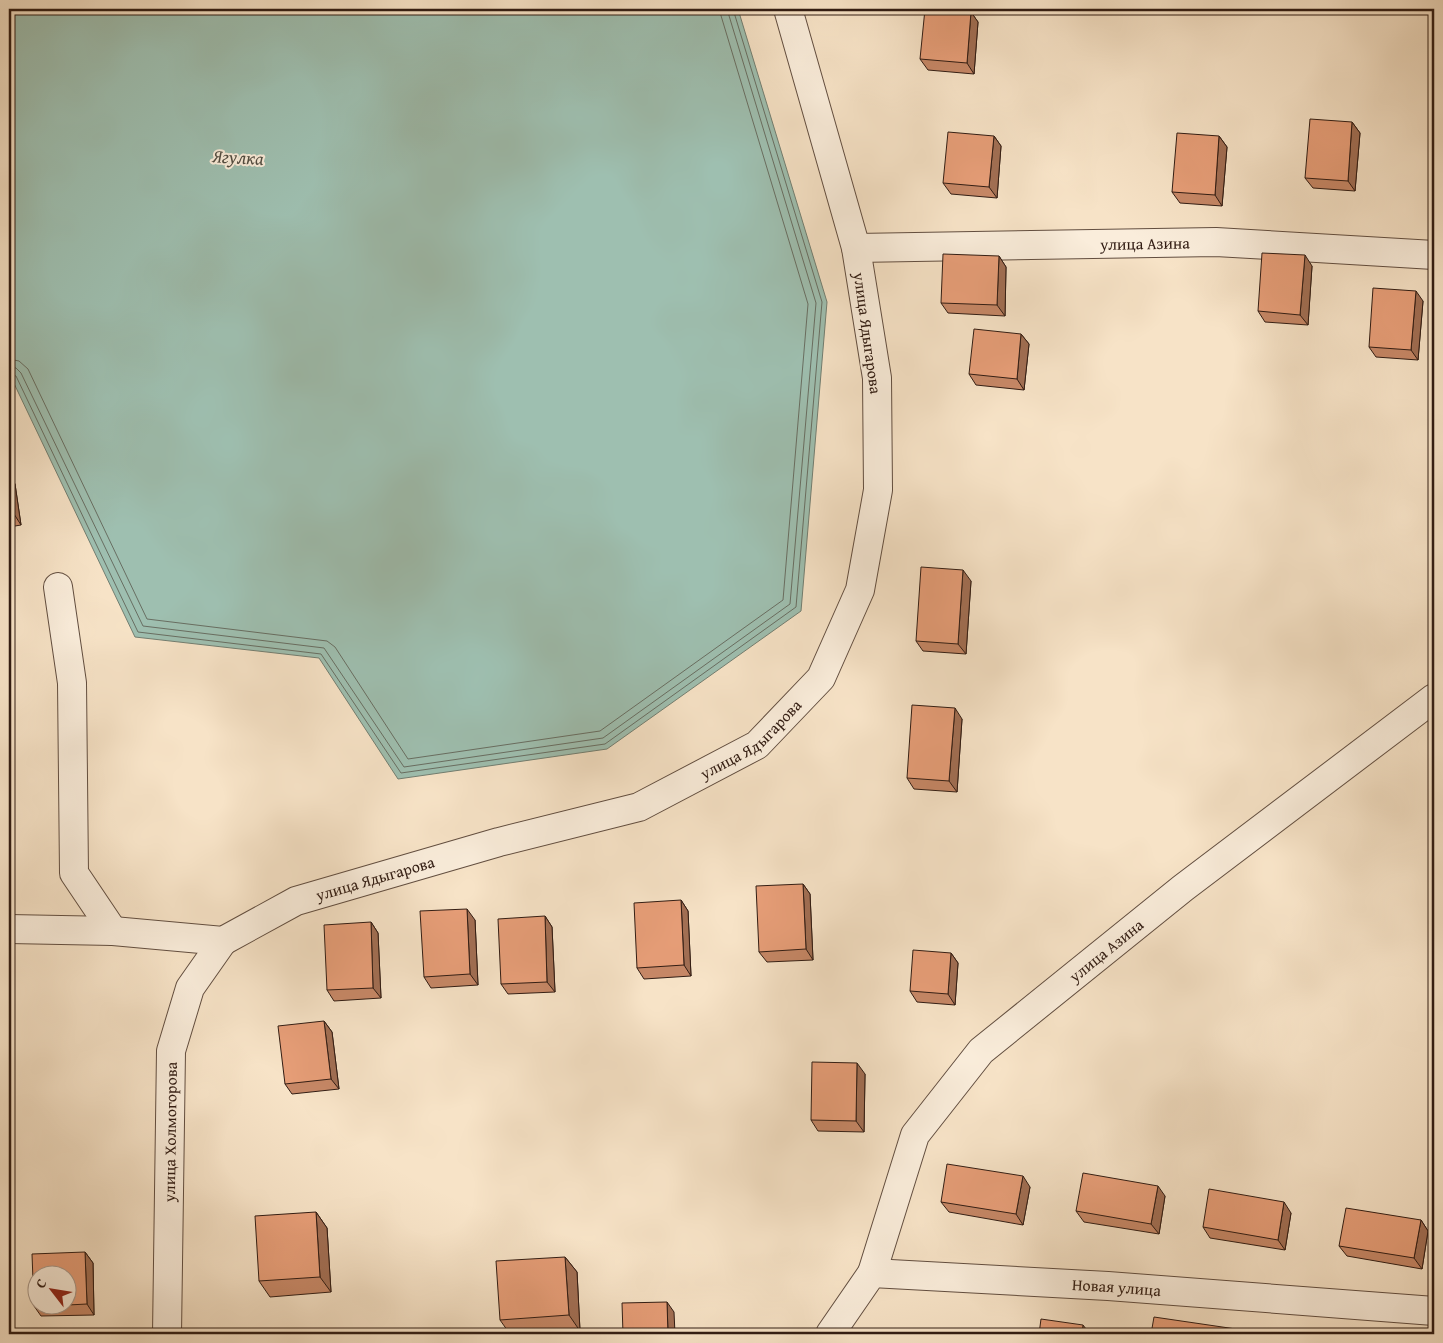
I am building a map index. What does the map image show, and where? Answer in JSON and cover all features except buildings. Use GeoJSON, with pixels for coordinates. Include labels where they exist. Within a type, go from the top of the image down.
{"type":"FeatureCollection","features":[{"type":"Feature","properties":{"kind":"street","name":"улица Ядыгарова"},"geometry":{"type":"LineString","coordinates":[[223,941],[296,901],[499,842],[639,807],[757,746],[822,678],[860,590],[878,490],[877,378],[856,248],[788,9]]}},
{"type":"Feature","properties":{"kind":"street","name":"улица Азина"},"geometry":{"type":"LineString","coordinates":[[856,248],[1216,242],[1434,256]]}},
{"type":"Feature","properties":{"kind":"street"},"geometry":{"type":"LineString","coordinates":[[58,587],[72,683],[74,873],[113,931]]}},
{"type":"Feature","properties":{"kind":"street","name":"улица Азина"},"geometry":{"type":"LineString","coordinates":[[872,1273],[915,1135],[981,1051],[1183,888],[1434,698]]}},
{"type":"Feature","properties":{"kind":"street"},"geometry":{"type":"LineString","coordinates":[[9,930],[113,931],[223,941]]}},
{"type":"Feature","properties":{"kind":"street","name":"улица Холмогорова"},"geometry":{"type":"LineString","coordinates":[[167,1334],[170,1051],[190,988],[223,941]]}},
{"type":"Feature","properties":{"kind":"street"},"geometry":{"type":"LineString","coordinates":[[830,1334],[872,1273]]}},
{"type":"Feature","properties":{"kind":"street","name":"Новая улица"},"geometry":{"type":"LineString","coordinates":[[872,1273],[1118,1287],[1434,1311]]}},
{"type":"Feature","properties":{"kind":"water","name":"Ягулка"},"geometry":{"type":"Polygon","coordinates":[[[9,9],[738,9],[827,302],[801,611],[607,749],[398,779],[319,658],[135,637],[9,373],[9,9]]]}}]}
